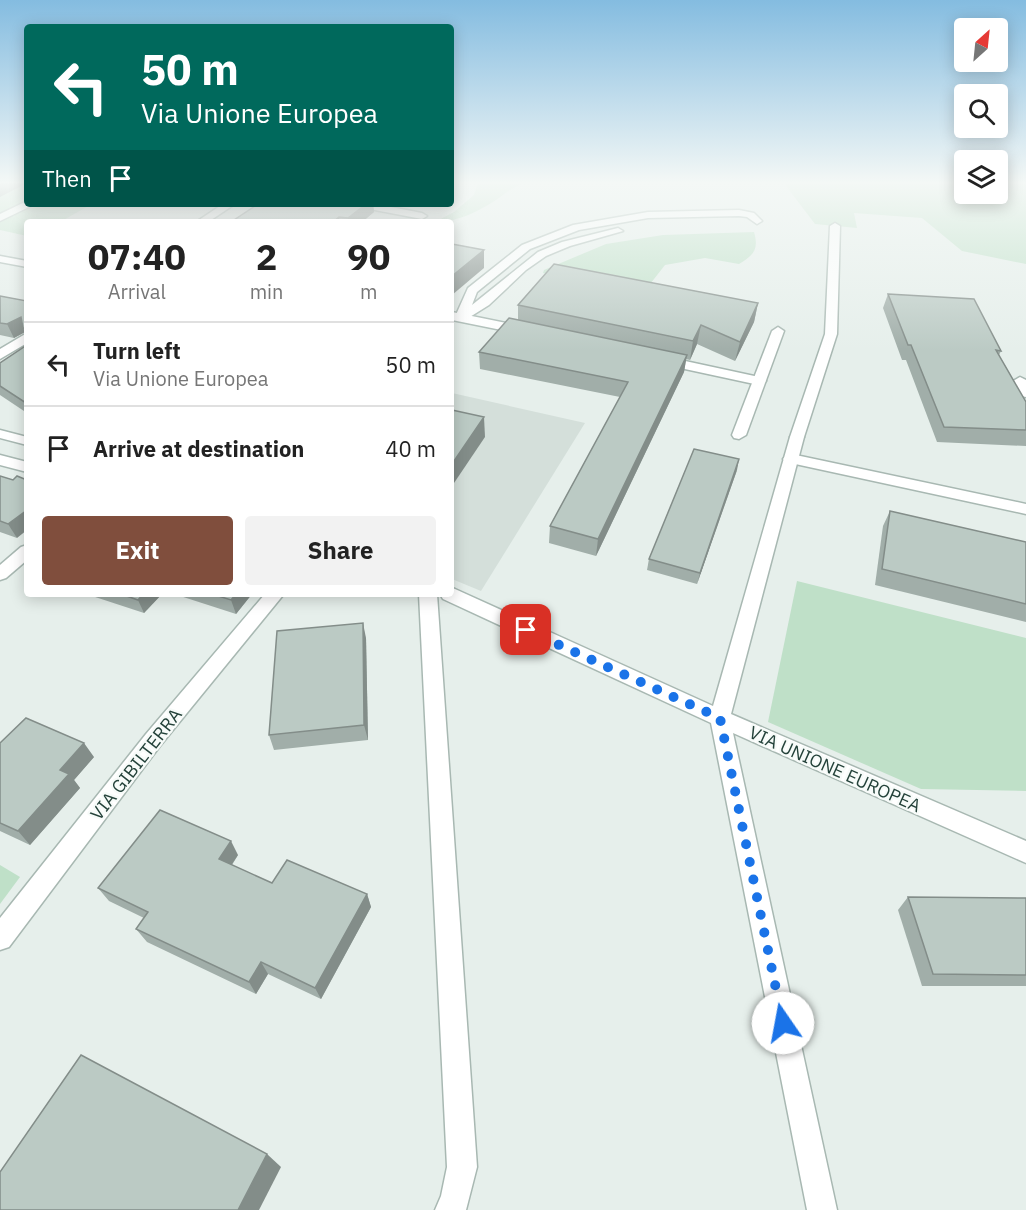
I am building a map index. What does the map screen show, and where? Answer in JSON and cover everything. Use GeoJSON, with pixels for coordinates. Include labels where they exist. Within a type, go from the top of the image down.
{"type":"FeatureCollection","features":[{"type":"Feature","properties":{"kind":"street"},"geometry":{"type":"LineString","coordinates":[[456,316],[472,290],[526,247],[550,237]]}},
{"type":"Feature","properties":{"kind":"street"},"geometry":{"type":"LineString","coordinates":[[456,316],[485,302],[522,268],[542,254],[566,244],[592,237]]}},
{"type":"Feature","properties":{"kind":"street"},"geometry":{"type":"LineString","coordinates":[[822,1210],[720,718],[797,437],[831,334],[835,237]]}},
{"type":"Feature","properties":{"kind":"street"},"geometry":{"type":"LineString","coordinates":[[0,259],[24,263]]}},
{"type":"Feature","properties":{"kind":"street"},"geometry":{"type":"LineString","coordinates":[[456,316],[542,334]]}},
{"type":"Feature","properties":{"kind":"street"},"geometry":{"type":"LineString","coordinates":[[739,435],[778,331]]}},
{"type":"Feature","properties":{"kind":"street"},"geometry":{"type":"LineString","coordinates":[[4,353],[24,339]]}},
{"type":"Feature","properties":{"kind":"street"},"geometry":{"type":"LineString","coordinates":[[4,353],[24,355]]}},
{"type":"Feature","properties":{"kind":"street"},"geometry":{"type":"LineString","coordinates":[[645,356],[759,381]]}},
{"type":"Feature","properties":{"kind":"street"},"geometry":{"type":"LineString","coordinates":[[0,434],[24,440]]}},
{"type":"Feature","properties":{"kind":"street"},"geometry":{"type":"LineString","coordinates":[[791,459],[1026,509]]}},
{"type":"Feature","properties":{"kind":"street"},"geometry":{"type":"LineString","coordinates":[[0,460],[24,466]]}},
{"type":"Feature","properties":{"kind":"street"},"geometry":{"type":"LineString","coordinates":[[0,574],[24,554]]}},
{"type":"Feature","properties":{"kind":"street","name":"VIA GIBILTERRA"},"geometry":{"type":"LineString","coordinates":[[0,938],[153,740],[272,597]]}},
{"type":"Feature","properties":{"kind":"street"},"geometry":{"type":"LineString","coordinates":[[428,597],[462,1167],[456,1200],[450,1210]]}},
{"type":"Feature","properties":{"kind":"street","name":"VIA UNIONE EUROPEA"},"geometry":{"type":"LineString","coordinates":[[454,597],[720,718],[1026,852]]}},
{"type":"Feature","properties":{"kind":"shaded area"},"geometry":{"type":"Polygon","coordinates":[[[454,393],[585,423],[481,591],[454,580],[454,393]]]}},
{"type":"Feature","properties":{"kind":"green space"},"geometry":{"type":"Polygon","coordinates":[[[647,237],[755,237],[756,243],[754,251],[739,264],[705,258],[665,265],[643,293],[543,273],[544,270],[606,244],[647,237]]]}},
{"type":"Feature","properties":{"kind":"green space"},"geometry":{"type":"Polygon","coordinates":[[[946,237],[1026,237],[1026,264],[962,251],[946,237]]]}},
{"type":"Feature","properties":{"kind":"green space"},"geometry":{"type":"Polygon","coordinates":[[[797,581],[1026,638],[1026,791],[921,789],[768,722],[797,581]]]}},
{"type":"Feature","properties":{"kind":"green space"},"geometry":{"type":"Polygon","coordinates":[[[0,865],[20,877],[0,904],[0,865]]]}},
{"type":"Feature","properties":{"kind":"building"},"geometry":{"type":"Polygon","coordinates":[[[454,244],[484,250],[454,274],[454,244]]]}},
{"type":"Feature","properties":{"kind":"building"},"geometry":{"type":"Polygon","coordinates":[[[554,264],[758,303],[740,342],[701,325],[693,341],[518,305],[554,264]]]}},
{"type":"Feature","properties":{"kind":"building"},"geometry":{"type":"Polygon","coordinates":[[[888,294],[974,299],[1001,351],[996,350],[1026,402],[1026,430],[944,427],[888,294]]]}},
{"type":"Feature","properties":{"kind":"building"},"geometry":{"type":"Polygon","coordinates":[[[0,296],[24,300],[24,328],[21,317],[7,324],[0,323],[0,296]]]}},
{"type":"Feature","properties":{"kind":"building"},"geometry":{"type":"Polygon","coordinates":[[[509,318],[687,355],[598,539],[550,526],[628,382],[479,352],[509,318]]]}},
{"type":"Feature","properties":{"kind":"building"},"geometry":{"type":"Polygon","coordinates":[[[24,347],[24,402],[0,386],[0,363],[24,347]]]}},
{"type":"Feature","properties":{"kind":"building"},"geometry":{"type":"Polygon","coordinates":[[[454,410],[484,417],[454,461],[454,410]]]}},
{"type":"Feature","properties":{"kind":"building"},"geometry":{"type":"Polygon","coordinates":[[[694,449],[739,459],[700,573],[649,559],[694,449]]]}},
{"type":"Feature","properties":{"kind":"building"},"geometry":{"type":"Polygon","coordinates":[[[0,476],[13,480],[17,476],[24,479],[24,512],[8,524],[0,521],[0,476]]]}},
{"type":"Feature","properties":{"kind":"building"},"geometry":{"type":"Polygon","coordinates":[[[890,511],[1026,542],[1026,604],[882,569],[890,511]]]}},
{"type":"Feature","properties":{"kind":"building"},"geometry":{"type":"Polygon","coordinates":[[[363,623],[364,725],[269,735],[277,631],[363,623]]]}},
{"type":"Feature","properties":{"kind":"building"},"geometry":{"type":"Polygon","coordinates":[[[26,718],[84,743],[60,770],[69,774],[18,831],[0,823],[0,743],[26,718]]]}},
{"type":"Feature","properties":{"kind":"building"},"geometry":{"type":"Polygon","coordinates":[[[160,810],[231,841],[219,859],[272,883],[287,860],[367,894],[315,988],[261,962],[249,982],[136,929],[148,912],[98,888],[160,810]]]}},
{"type":"Feature","properties":{"kind":"building"},"geometry":{"type":"Polygon","coordinates":[[[908,897],[1026,898],[1026,975],[933,974],[908,897]]]}},
{"type":"Feature","properties":{"kind":"building"},"geometry":{"type":"Polygon","coordinates":[[[81,1055],[267,1154],[238,1210],[0,1210],[0,1172],[81,1055]]]}},
{"type":"Feature","properties":{"kind":"route"},"geometry":{"type":"LineString","coordinates":[[526,630],[720,718],[783,1023]]}}]}
